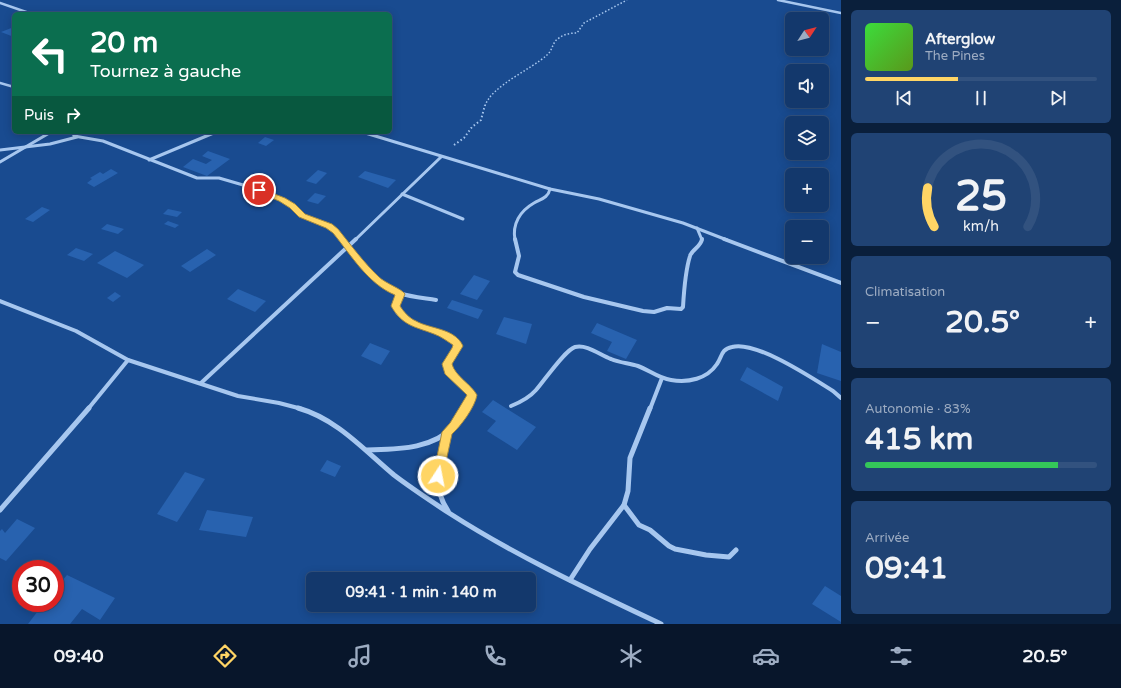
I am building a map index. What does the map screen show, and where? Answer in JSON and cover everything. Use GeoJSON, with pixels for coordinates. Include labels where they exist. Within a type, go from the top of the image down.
{"type":"FeatureCollection","features":[{"type":"Feature","properties":{"kind":"street"},"geometry":{"type":"LineString","coordinates":[[778,0],[841,13]]}},
{"type":"Feature","properties":{"kind":"street"},"geometry":{"type":"LineString","coordinates":[[0,3],[26,12]]}},
{"type":"Feature","properties":{"kind":"street"},"geometry":{"type":"LineString","coordinates":[[0,83],[12,86]]}},
{"type":"Feature","properties":{"kind":"street"},"geometry":{"type":"LineString","coordinates":[[0,162],[48,134]]}},
{"type":"Feature","properties":{"kind":"street"},"geometry":{"type":"LineString","coordinates":[[73,134],[77,137]]}},
{"type":"Feature","properties":{"kind":"street"},"geometry":{"type":"LineString","coordinates":[[149,160],[211,134]]}},
{"type":"Feature","properties":{"kind":"street"},"geometry":{"type":"LineString","coordinates":[[368,134],[440,157],[550,189],[612,202],[697,228],[841,283]]}},
{"type":"Feature","properties":{"kind":"street"},"geometry":{"type":"LineString","coordinates":[[0,150],[50,144],[77,137],[94,138],[198,178],[219,178],[231,180],[282,200],[293,206],[302,215],[329,226],[340,236],[375,279],[389,289],[400,294],[436,300]]}},
{"type":"Feature","properties":{"kind":"street"},"geometry":{"type":"LineString","coordinates":[[201,383],[348,247],[440,157]]}},
{"type":"Feature","properties":{"kind":"street"},"geometry":{"type":"LineString","coordinates":[[550,189],[549,194],[546,197],[532,204],[516,220],[514,234],[519,256],[515,272],[518,275],[584,297],[648,312],[667,308],[681,309],[683,307],[684,289],[690,254],[702,241],[702,237],[697,228]]}},
{"type":"Feature","properties":{"kind":"street"},"geometry":{"type":"LineString","coordinates":[[402,194],[463,219]]}},
{"type":"Feature","properties":{"kind":"street"},"geometry":{"type":"LineString","coordinates":[[367,450],[410,447],[436,439],[454,426],[471,400],[472,395],[469,390],[448,371],[446,364],[458,346],[457,342],[430,328],[413,324],[406,320],[395,306],[400,294]]}},
{"type":"Feature","properties":{"kind":"street"},"geometry":{"type":"LineString","coordinates":[[0,301],[76,331],[128,360],[238,396],[279,403],[308,411],[338,428],[367,450],[395,475],[449,513],[544,568],[661,624]]}},
{"type":"Feature","properties":{"kind":"street"},"geometry":{"type":"LineString","coordinates":[[511,406],[526,399],[536,390],[570,349],[578,345],[586,347],[610,359],[638,366],[662,378],[677,382],[687,382],[702,377],[712,370],[720,358],[721,353],[728,347],[735,346],[763,352],[841,398]]}},
{"type":"Feature","properties":{"kind":"street"},"geometry":{"type":"LineString","coordinates":[[0,510],[103,392],[128,360]]}},
{"type":"Feature","properties":{"kind":"street"},"geometry":{"type":"LineString","coordinates":[[570,580],[590,549],[624,505],[628,492],[630,458],[662,378]]}},
{"type":"Feature","properties":{"kind":"street"},"geometry":{"type":"LineString","coordinates":[[447,432],[438,476],[438,488],[440,499],[449,513]]}},
{"type":"Feature","properties":{"kind":"street"},"geometry":{"type":"LineString","coordinates":[[624,505],[639,525],[654,533],[663,542],[675,549],[724,557],[729,557],[736,550]]}},
{"type":"Feature","properties":{"kind":"path"},"geometry":{"type":"LineString","coordinates":[[432,154],[442,154],[464,138],[472,127],[481,120],[487,99],[512,77],[546,56],[550,52],[553,43],[563,35],[579,32],[584,23],[627,0]]}},
{"type":"Feature","properties":{"kind":"building"},"geometry":{"type":"Polygon","coordinates":[[[12,28],[12,36],[1,32],[12,28]]]}},
{"type":"Feature","properties":{"kind":"building"},"geometry":{"type":"Polygon","coordinates":[[[265,137],[274,140],[266,146],[258,143],[265,137]]]}},
{"type":"Feature","properties":{"kind":"building"},"geometry":{"type":"Polygon","coordinates":[[[208,151],[230,159],[207,176],[183,167],[193,159],[206,164],[212,160],[202,156],[208,151]]]}},
{"type":"Feature","properties":{"kind":"building"},"geometry":{"type":"Polygon","coordinates":[[[111,169],[118,173],[94,187],[87,183],[92,179],[90,178],[100,172],[103,174],[111,169]]]}},
{"type":"Feature","properties":{"kind":"building"},"geometry":{"type":"Polygon","coordinates":[[[318,170],[327,173],[316,184],[306,181],[318,170]]]}},
{"type":"Feature","properties":{"kind":"building"},"geometry":{"type":"Polygon","coordinates":[[[365,171],[396,180],[388,188],[358,177],[365,171]]]}},
{"type":"Feature","properties":{"kind":"building"},"geometry":{"type":"Polygon","coordinates":[[[315,193],[326,196],[318,204],[307,201],[315,193]]]}},
{"type":"Feature","properties":{"kind":"building"},"geometry":{"type":"Polygon","coordinates":[[[42,207],[50,210],[33,222],[25,219],[42,207]]]}},
{"type":"Feature","properties":{"kind":"building"},"geometry":{"type":"Polygon","coordinates":[[[168,209],[182,212],[177,217],[163,214],[168,209]]]}},
{"type":"Feature","properties":{"kind":"building"},"geometry":{"type":"Polygon","coordinates":[[[168,221],[179,225],[175,228],[164,224],[168,221]]]}},
{"type":"Feature","properties":{"kind":"building"},"geometry":{"type":"Polygon","coordinates":[[[107,224],[124,229],[118,234],[101,229],[107,224]]]}},
{"type":"Feature","properties":{"kind":"building"},"geometry":{"type":"Polygon","coordinates":[[[76,248],[93,254],[84,261],[67,255],[76,248]]]}},
{"type":"Feature","properties":{"kind":"building"},"geometry":{"type":"Polygon","coordinates":[[[207,249],[216,255],[190,272],[181,266],[207,249]]]}},
{"type":"Feature","properties":{"kind":"building"},"geometry":{"type":"Polygon","coordinates":[[[115,251],[144,265],[127,278],[97,263],[115,251]]]}},
{"type":"Feature","properties":{"kind":"building"},"geometry":{"type":"Polygon","coordinates":[[[474,275],[490,281],[477,300],[460,294],[474,275]]]}},
{"type":"Feature","properties":{"kind":"building"},"geometry":{"type":"Polygon","coordinates":[[[238,289],[266,301],[255,312],[227,299],[238,289]]]}},
{"type":"Feature","properties":{"kind":"building"},"geometry":{"type":"Polygon","coordinates":[[[115,292],[121,296],[113,302],[107,298],[115,292]]]}},
{"type":"Feature","properties":{"kind":"building"},"geometry":{"type":"Polygon","coordinates":[[[452,300],[483,310],[478,319],[447,308],[452,300]]]}},
{"type":"Feature","properties":{"kind":"building"},"geometry":{"type":"Polygon","coordinates":[[[504,317],[532,324],[526,344],[496,334],[504,317]]]}},
{"type":"Feature","properties":{"kind":"building"},"geometry":{"type":"Polygon","coordinates":[[[597,323],[637,340],[626,359],[607,351],[612,342],[591,333],[597,323]]]}},
{"type":"Feature","properties":{"kind":"building"},"geometry":{"type":"Polygon","coordinates":[[[370,343],[390,351],[381,365],[361,356],[370,343]]]}},
{"type":"Feature","properties":{"kind":"building"},"geometry":{"type":"Polygon","coordinates":[[[822,344],[841,352],[841,381],[817,373],[822,344]]]}},
{"type":"Feature","properties":{"kind":"building"},"geometry":{"type":"Polygon","coordinates":[[[747,367],[783,387],[778,401],[740,380],[747,367]]]}},
{"type":"Feature","properties":{"kind":"building"},"geometry":{"type":"Polygon","coordinates":[[[493,400],[536,427],[517,450],[487,431],[496,421],[482,412],[493,400]]]}},
{"type":"Feature","properties":{"kind":"building"},"geometry":{"type":"Polygon","coordinates":[[[327,460],[341,466],[335,477],[320,471],[327,460]]]}},
{"type":"Feature","properties":{"kind":"building"},"geometry":{"type":"Polygon","coordinates":[[[185,472],[205,479],[177,522],[157,514],[185,472]]]}},
{"type":"Feature","properties":{"kind":"building"},"geometry":{"type":"Polygon","coordinates":[[[207,510],[253,517],[246,537],[199,530],[207,510]]]}},
{"type":"Feature","properties":{"kind":"building"},"geometry":{"type":"Polygon","coordinates":[[[17,519],[35,528],[6,561],[0,558],[0,531],[2,529],[5,533],[17,519]]]}},
{"type":"Feature","properties":{"kind":"building"},"geometry":{"type":"Polygon","coordinates":[[[67,575],[115,598],[100,620],[82,609],[70,624],[28,624],[37,612],[64,612],[64,578],[67,575]]]}},
{"type":"Feature","properties":{"kind":"building"},"geometry":{"type":"Polygon","coordinates":[[[825,586],[841,596],[841,622],[812,604],[825,586]]]}},
{"type":"Feature","properties":{"kind":"route"},"geometry":{"type":"LineString","coordinates":[[259,190],[293,206],[302,215],[329,226],[340,236],[375,279],[389,289],[400,294],[395,306],[406,320],[413,324],[430,328],[452,338],[457,342],[457,350],[446,364],[448,371],[469,390],[472,395],[471,400],[454,426],[447,432],[438,476]]}}]}
